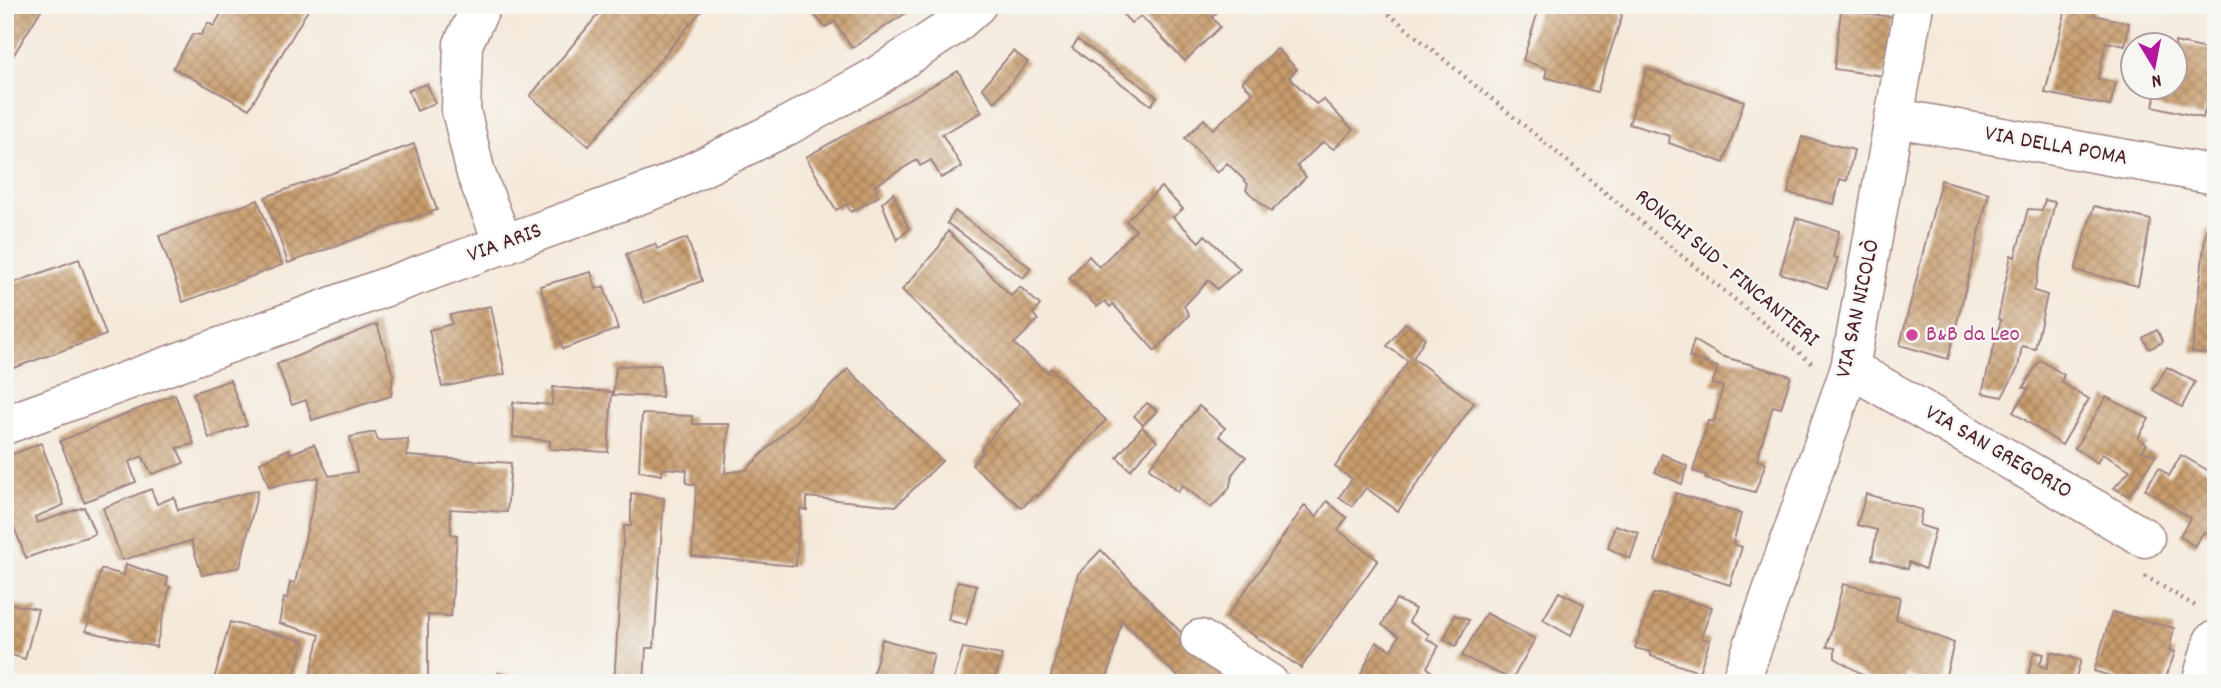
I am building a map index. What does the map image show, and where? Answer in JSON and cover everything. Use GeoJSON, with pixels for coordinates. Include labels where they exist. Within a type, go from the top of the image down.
{"type":"FeatureCollection","features":[{"type":"Feature","properties":{"kind":"street"},"geometry":{"type":"LineString","coordinates":[[482,5],[463,44],[461,110],[476,174],[504,245]]}},
{"type":"Feature","properties":{"kind":"street","name":"VIA ARIS"},"geometry":{"type":"LineString","coordinates":[[5,425],[664,186],[787,126],[874,78],[952,27],[977,5]]}},
{"type":"Feature","properties":{"kind":"street","name":"VIA SAN NICOLÒ"},"geometry":{"type":"LineString","coordinates":[[1740,683],[1846,378],[1896,118],[1914,5]]}},
{"type":"Feature","properties":{"kind":"street","name":"VIA DELLA POMA"},"geometry":{"type":"LineString","coordinates":[[1896,118],[2216,175]]}},
{"type":"Feature","properties":{"kind":"street","name":"VIA SAN GREGORIO"},"geometry":{"type":"LineString","coordinates":[[1846,378],[2141,554]]}},
{"type":"Feature","properties":{"kind":"street"},"geometry":{"type":"LineString","coordinates":[[2201,683],[2209,627]]}},
{"type":"Feature","properties":{"kind":"street"},"geometry":{"type":"LineString","coordinates":[[1200,639],[1269,683]]}},
{"type":"Feature","properties":{"kind":"path","name":"RONCHI SUD - FINCANTIERI"},"geometry":{"type":"LineString","coordinates":[[1378,5],[1846,378]]}},
{"type":"Feature","properties":{"kind":"path"},"geometry":{"type":"LineString","coordinates":[[2141,554],[2209,627]]}},
{"type":"Feature","properties":{"kind":"building"},"geometry":{"type":"Polygon","coordinates":[[[5,5],[44,5],[5,69],[5,5]]]}},
{"type":"Feature","properties":{"kind":"building"},"geometry":{"type":"Polygon","coordinates":[[[226,5],[311,5],[249,109],[173,68],[193,34],[201,35],[208,23],[214,26],[226,5]]]}},
{"type":"Feature","properties":{"kind":"building"},"geometry":{"type":"Polygon","coordinates":[[[606,5],[706,5],[589,146],[530,96],[606,5]]]}},
{"type":"Feature","properties":{"kind":"building"},"geometry":{"type":"Polygon","coordinates":[[[823,5],[906,5],[909,11],[852,48],[835,22],[825,27],[812,12],[823,5]]]}},
{"type":"Feature","properties":{"kind":"building"},"geometry":{"type":"Polygon","coordinates":[[[1114,5],[1225,5],[1212,17],[1220,27],[1185,61],[1141,16],[1131,23],[1114,5]]]}},
{"type":"Feature","properties":{"kind":"building"},"geometry":{"type":"Polygon","coordinates":[[[1540,5],[1616,5],[1622,16],[1597,92],[1545,77],[1547,69],[1523,60],[1540,5]]]}},
{"type":"Feature","properties":{"kind":"building"},"geometry":{"type":"Polygon","coordinates":[[[2067,5],[2095,5],[2094,15],[2129,23],[2127,32],[2120,32],[2120,45],[2106,42],[2098,79],[2116,83],[2110,106],[2045,93],[2067,5]]]}},
{"type":"Feature","properties":{"kind":"building"},"geometry":{"type":"Polygon","coordinates":[[[1841,10],[1893,17],[1884,76],[1834,69],[1841,10]]]}},
{"type":"Feature","properties":{"kind":"building"},"geometry":{"type":"Polygon","coordinates":[[[1078,40],[1157,97],[1151,105],[1072,48],[1078,40]]]}},
{"type":"Feature","properties":{"kind":"building"},"geometry":{"type":"Polygon","coordinates":[[[2190,45],[2216,51],[2216,82],[2212,82],[2203,118],[2153,106],[2154,102],[2190,102],[2190,45]]]}},
{"type":"Feature","properties":{"kind":"building"},"geometry":{"type":"Polygon","coordinates":[[[1277,49],[1297,69],[1289,77],[1316,104],[1323,99],[1353,130],[1334,149],[1323,142],[1297,166],[1306,177],[1271,212],[1246,190],[1248,184],[1227,163],[1217,173],[1185,138],[1204,119],[1213,129],[1253,93],[1242,82],[1277,49]]]}},
{"type":"Feature","properties":{"kind":"building"},"geometry":{"type":"Polygon","coordinates":[[[1013,51],[1028,62],[995,102],[982,88],[1013,51]]]}},
{"type":"Feature","properties":{"kind":"building"},"geometry":{"type":"Polygon","coordinates":[[[1647,69],[1744,101],[1724,163],[1669,143],[1670,136],[1629,124],[1647,69]]]}},
{"type":"Feature","properties":{"kind":"building"},"geometry":{"type":"Polygon","coordinates":[[[958,71],[982,112],[942,134],[962,167],[941,178],[931,160],[920,166],[917,160],[874,186],[879,196],[851,212],[846,204],[836,210],[806,157],[958,71]]]}},
{"type":"Feature","properties":{"kind":"building"},"geometry":{"type":"Polygon","coordinates":[[[427,84],[435,103],[417,111],[408,90],[427,84]]]}},
{"type":"Feature","properties":{"kind":"building"},"geometry":{"type":"Polygon","coordinates":[[[1802,137],[1854,150],[1847,181],[1840,179],[1834,204],[1788,193],[1802,137]]]}},
{"type":"Feature","properties":{"kind":"building"},"geometry":{"type":"Polygon","coordinates":[[[414,144],[437,210],[288,263],[265,197],[414,144]]]}},
{"type":"Feature","properties":{"kind":"building"},"geometry":{"type":"Polygon","coordinates":[[[1941,180],[1989,193],[1948,359],[1900,345],[1941,180]]]}},
{"type":"Feature","properties":{"kind":"building"},"geometry":{"type":"Polygon","coordinates":[[[1161,187],[1183,209],[1173,217],[1199,242],[1205,235],[1240,269],[1217,289],[1209,280],[1184,306],[1189,315],[1155,351],[1113,304],[1110,307],[1105,301],[1097,307],[1069,278],[1089,256],[1099,267],[1136,230],[1126,221],[1161,187]]]}},
{"type":"Feature","properties":{"kind":"building"},"geometry":{"type":"Polygon","coordinates":[[[893,193],[909,229],[897,240],[882,203],[893,193]]]}},
{"type":"Feature","properties":{"kind":"building"},"geometry":{"type":"Polygon","coordinates":[[[258,200],[282,265],[183,302],[159,236],[258,200]]]}},
{"type":"Feature","properties":{"kind":"building"},"geometry":{"type":"Polygon","coordinates":[[[2045,200],[2055,202],[2034,291],[2047,295],[2035,349],[2022,346],[2018,368],[2002,397],[1982,393],[2001,320],[1998,319],[2011,255],[2015,257],[2028,209],[2042,210],[2045,200]]]}},
{"type":"Feature","properties":{"kind":"building"},"geometry":{"type":"Polygon","coordinates":[[[2094,206],[2151,220],[2138,286],[2075,270],[2094,206]]]}},
{"type":"Feature","properties":{"kind":"building"},"geometry":{"type":"Polygon","coordinates":[[[955,211],[1031,268],[1023,278],[947,223],[955,211]]]}},
{"type":"Feature","properties":{"kind":"building"},"geometry":{"type":"Polygon","coordinates":[[[1796,218],[1839,231],[1833,257],[1838,258],[1827,288],[1780,273],[1796,218]]]}},
{"type":"Feature","properties":{"kind":"building"},"geometry":{"type":"Polygon","coordinates":[[[2206,229],[2216,230],[2216,355],[2192,352],[2206,229]]]}},
{"type":"Feature","properties":{"kind":"building"},"geometry":{"type":"Polygon","coordinates":[[[948,231],[1011,296],[1020,287],[1040,305],[1033,314],[1038,320],[1014,344],[1048,373],[1051,368],[1106,420],[1037,497],[1035,495],[1022,508],[972,465],[983,452],[981,449],[1020,403],[902,290],[939,247],[948,231]]]}},
{"type":"Feature","properties":{"kind":"building"},"geometry":{"type":"Polygon","coordinates":[[[687,238],[702,281],[644,303],[626,254],[655,244],[657,249],[687,238]]]}},
{"type":"Feature","properties":{"kind":"building"},"geometry":{"type":"Polygon","coordinates":[[[79,259],[106,335],[5,371],[5,286],[79,259]]]}},
{"type":"Feature","properties":{"kind":"building"},"geometry":{"type":"Polygon","coordinates":[[[591,272],[596,289],[604,286],[618,329],[563,349],[540,286],[591,272]]]}},
{"type":"Feature","properties":{"kind":"building"},"geometry":{"type":"Polygon","coordinates":[[[491,306],[505,374],[442,387],[429,330],[452,324],[450,315],[491,306]]]}},
{"type":"Feature","properties":{"kind":"building"},"geometry":{"type":"Polygon","coordinates":[[[1405,323],[1425,338],[1413,358],[1474,403],[1398,511],[1366,488],[1352,506],[1339,497],[1352,479],[1335,467],[1408,361],[1387,346],[1405,323]]]}},
{"type":"Feature","properties":{"kind":"building"},"geometry":{"type":"Polygon","coordinates":[[[377,324],[393,375],[391,396],[312,420],[306,400],[292,405],[277,364],[377,324]]]}},
{"type":"Feature","properties":{"kind":"building"},"geometry":{"type":"Polygon","coordinates":[[[2157,330],[2163,342],[2149,349],[2143,338],[2157,330]]]}},
{"type":"Feature","properties":{"kind":"building"},"geometry":{"type":"Polygon","coordinates":[[[1694,340],[1721,356],[1791,376],[1781,408],[1773,406],[1757,460],[1766,463],[1755,492],[1706,479],[1706,475],[1693,471],[1708,421],[1714,421],[1723,386],[1712,384],[1718,367],[1689,357],[1694,340]]]}},
{"type":"Feature","properties":{"kind":"building"},"geometry":{"type":"Polygon","coordinates":[[[2040,360],[2064,375],[2061,382],[2089,399],[2062,445],[2013,412],[2029,388],[2023,388],[2040,360]]]}},
{"type":"Feature","properties":{"kind":"building"},"geometry":{"type":"Polygon","coordinates":[[[661,365],[662,397],[613,395],[616,366],[661,365]]]}},
{"type":"Feature","properties":{"kind":"building"},"geometry":{"type":"Polygon","coordinates":[[[2167,367],[2195,382],[2182,407],[2153,390],[2167,367]]]}},
{"type":"Feature","properties":{"kind":"building"},"geometry":{"type":"Polygon","coordinates":[[[848,369],[942,461],[896,506],[807,497],[807,510],[800,509],[796,566],[692,556],[696,485],[686,483],[687,470],[663,468],[662,475],[639,471],[642,414],[692,416],[693,424],[729,424],[725,473],[746,470],[848,369]]]}},
{"type":"Feature","properties":{"kind":"building"},"geometry":{"type":"Polygon","coordinates":[[[230,380],[247,425],[209,438],[193,393],[230,380]]]}},
{"type":"Feature","properties":{"kind":"building"},"geometry":{"type":"Polygon","coordinates":[[[553,387],[612,392],[608,452],[550,449],[550,441],[513,437],[513,402],[552,405],[553,387]]]}},
{"type":"Feature","properties":{"kind":"building"},"geometry":{"type":"Polygon","coordinates":[[[175,394],[194,444],[177,448],[184,463],[152,474],[142,456],[129,462],[136,482],[84,502],[60,441],[175,394]]]}},
{"type":"Feature","properties":{"kind":"building"},"geometry":{"type":"Polygon","coordinates":[[[2106,397],[2149,419],[2138,438],[2147,444],[2142,451],[2156,455],[2129,496],[2114,488],[2130,470],[2102,454],[2097,463],[2075,448],[2106,397]]]}},
{"type":"Feature","properties":{"kind":"building"},"geometry":{"type":"Polygon","coordinates":[[[1147,403],[1157,411],[1143,425],[1134,416],[1147,403]]]}},
{"type":"Feature","properties":{"kind":"building"},"geometry":{"type":"Polygon","coordinates":[[[1199,406],[1225,428],[1219,436],[1246,457],[1233,473],[1229,489],[1211,508],[1182,485],[1178,492],[1149,468],[1199,406]]]}},
{"type":"Feature","properties":{"kind":"building"},"geometry":{"type":"Polygon","coordinates":[[[1142,427],[1157,441],[1130,470],[1117,457],[1142,427]]]}},
{"type":"Feature","properties":{"kind":"building"},"geometry":{"type":"Polygon","coordinates":[[[375,432],[378,441],[408,439],[407,456],[511,463],[507,512],[450,509],[451,534],[457,535],[451,616],[428,615],[428,679],[437,683],[308,683],[320,635],[279,623],[290,582],[295,583],[319,477],[269,487],[260,462],[289,449],[290,454],[314,444],[329,476],[357,472],[350,437],[375,432]]]}},
{"type":"Feature","properties":{"kind":"building"},"geometry":{"type":"Polygon","coordinates":[[[41,443],[64,505],[35,517],[37,523],[84,507],[95,534],[26,558],[5,504],[5,457],[41,443]]]}},
{"type":"Feature","properties":{"kind":"building"},"geometry":{"type":"Polygon","coordinates":[[[1662,454],[1687,466],[1682,484],[1655,472],[1662,454]]]}},
{"type":"Feature","properties":{"kind":"building"},"geometry":{"type":"Polygon","coordinates":[[[2181,455],[2216,475],[2216,539],[2204,532],[2194,546],[2180,536],[2190,518],[2145,489],[2159,468],[2169,476],[2181,455]]]}},
{"type":"Feature","properties":{"kind":"building"},"geometry":{"type":"Polygon","coordinates":[[[151,489],[157,504],[174,497],[178,510],[258,490],[240,567],[202,575],[191,541],[122,560],[103,508],[151,489]]]}},
{"type":"Feature","properties":{"kind":"building"},"geometry":{"type":"Polygon","coordinates":[[[631,493],[664,498],[654,648],[646,648],[644,683],[614,683],[624,526],[631,526],[631,493]]]}},
{"type":"Feature","properties":{"kind":"building"},"geometry":{"type":"Polygon","coordinates":[[[1676,493],[1741,514],[1733,544],[1742,547],[1730,585],[1655,561],[1676,493]]]}},
{"type":"Feature","properties":{"kind":"building"},"geometry":{"type":"Polygon","coordinates":[[[1866,494],[1922,510],[1919,525],[1935,530],[1925,569],[1909,562],[1908,569],[1872,559],[1877,530],[1857,525],[1866,494]]]}},
{"type":"Feature","properties":{"kind":"building"},"geometry":{"type":"Polygon","coordinates":[[[1327,501],[1347,518],[1338,530],[1378,560],[1301,668],[1227,617],[1305,505],[1316,517],[1327,501]]]}},
{"type":"Feature","properties":{"kind":"building"},"geometry":{"type":"Polygon","coordinates":[[[1615,525],[1639,533],[1630,559],[1608,548],[1615,525]]]}},
{"type":"Feature","properties":{"kind":"building"},"geometry":{"type":"Polygon","coordinates":[[[1101,550],[1230,683],[1184,683],[1122,620],[1106,683],[1049,683],[1078,574],[1101,550]]]}},
{"type":"Feature","properties":{"kind":"building"},"geometry":{"type":"Polygon","coordinates":[[[126,564],[168,578],[166,586],[170,587],[156,647],[86,631],[101,569],[124,575],[126,564]]]}},
{"type":"Feature","properties":{"kind":"building"},"geometry":{"type":"Polygon","coordinates":[[[958,581],[977,585],[966,625],[948,620],[958,581]]]}},
{"type":"Feature","properties":{"kind":"building"},"geometry":{"type":"Polygon","coordinates":[[[1843,584],[1900,597],[1896,619],[1954,643],[1944,683],[1927,683],[1906,674],[1904,683],[1877,683],[1835,658],[1835,648],[1827,647],[1843,584]]]}},
{"type":"Feature","properties":{"kind":"building"},"geometry":{"type":"Polygon","coordinates":[[[1559,592],[1584,604],[1571,636],[1543,620],[1559,592]]]}},
{"type":"Feature","properties":{"kind":"building"},"geometry":{"type":"Polygon","coordinates":[[[1653,594],[1665,594],[1712,607],[1701,638],[1710,640],[1699,672],[1635,648],[1653,594]]]}},
{"type":"Feature","properties":{"kind":"building"},"geometry":{"type":"Polygon","coordinates":[[[1396,599],[1415,609],[1409,622],[1429,634],[1427,639],[1439,646],[1427,667],[1432,672],[1427,683],[1357,683],[1376,642],[1391,650],[1399,636],[1382,625],[1396,599]]]}},
{"type":"Feature","properties":{"kind":"building"},"geometry":{"type":"Polygon","coordinates":[[[5,603],[38,609],[25,659],[5,653],[5,603]]]}},
{"type":"Feature","properties":{"kind":"building"},"geometry":{"type":"Polygon","coordinates":[[[2112,612],[2174,628],[2169,650],[2175,652],[2164,683],[2134,683],[2094,671],[2112,612]]]}},
{"type":"Feature","properties":{"kind":"building"},"geometry":{"type":"Polygon","coordinates":[[[1486,613],[1535,639],[1512,680],[1462,656],[1486,613]]]}},
{"type":"Feature","properties":{"kind":"building"},"geometry":{"type":"Polygon","coordinates":[[[1455,615],[1469,620],[1456,646],[1444,639],[1455,615]]]}},
{"type":"Feature","properties":{"kind":"building"},"geometry":{"type":"Polygon","coordinates":[[[230,622],[304,641],[292,683],[213,683],[230,622]]]}},
{"type":"Feature","properties":{"kind":"building"},"geometry":{"type":"Polygon","coordinates":[[[882,639],[934,654],[927,683],[871,683],[882,639]]]}},
{"type":"Feature","properties":{"kind":"building"},"geometry":{"type":"Polygon","coordinates":[[[963,648],[1002,655],[994,683],[953,683],[963,648]]]}},
{"type":"Feature","properties":{"kind":"building"},"geometry":{"type":"Polygon","coordinates":[[[2034,652],[2044,654],[2039,665],[2047,668],[2051,652],[2081,660],[2074,683],[2026,683],[2034,652]]]}},
{"type":"Feature","properties":{"kind":"building"},"geometry":{"type":"Polygon","coordinates":[[[498,673],[531,678],[531,683],[497,683],[498,673]]]}},
{"type":"Feature","properties":{"kind":"place","name":"B&B da Leo"},"geometry":{"type":"Point","coordinates":[1912,335]}}]}
